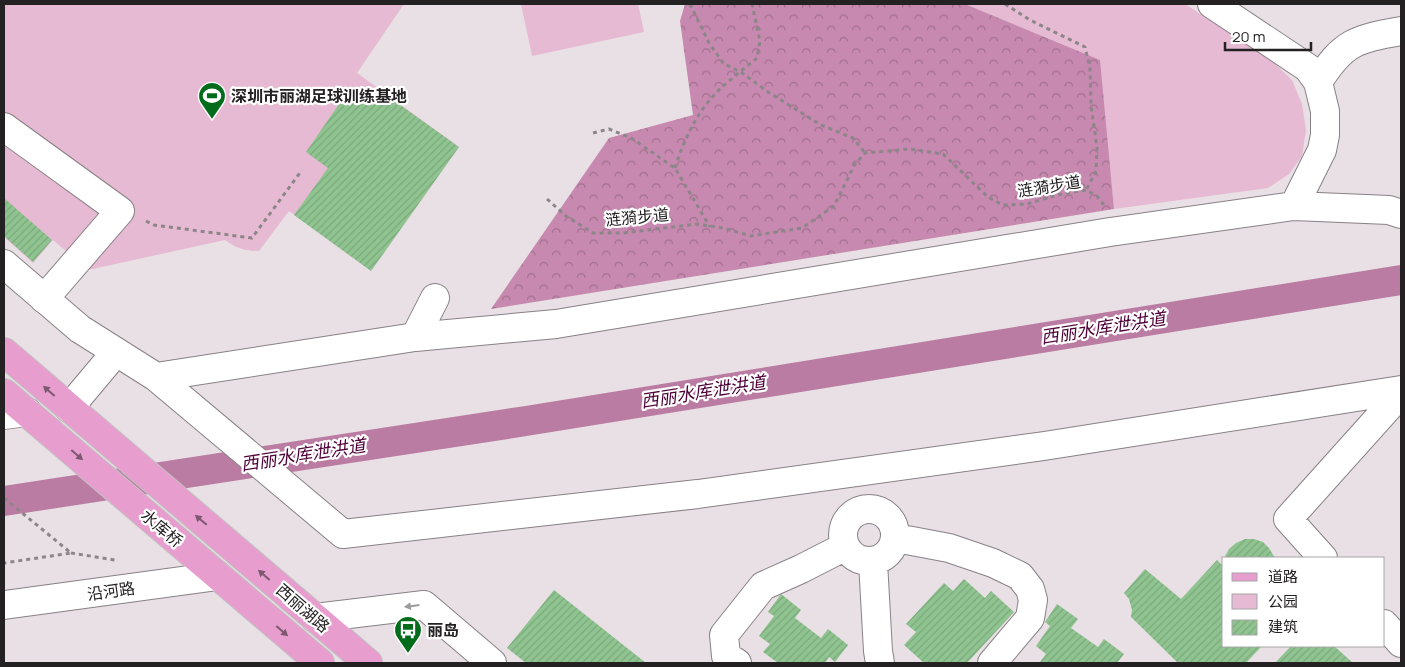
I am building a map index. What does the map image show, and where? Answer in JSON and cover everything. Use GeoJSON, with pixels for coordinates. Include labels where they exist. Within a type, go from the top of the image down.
{"type":"FeatureCollection","features":[{"type":"Feature","properties":{"kind":"main road"},"geometry":{"type":"LineString","coordinates":[[4,352],[69,408]]}},
{"type":"Feature","properties":{"kind":"main road"},"geometry":{"type":"LineString","coordinates":[[4,393],[15,414]]}},
{"type":"Feature","properties":{"kind":"main road","name":"水库桥"},"geometry":{"type":"LineString","coordinates":[[69,408],[238,552]]}},
{"type":"Feature","properties":{"kind":"main road","name":"水库桥"},"geometry":{"type":"LineString","coordinates":[[15,414],[106,481],[218,576]]}},
{"type":"Feature","properties":{"kind":"main road","name":"西丽湖路"},"geometry":{"type":"LineString","coordinates":[[238,552],[368,663]]}},
{"type":"Feature","properties":{"kind":"main road","name":"西丽湖路"},"geometry":{"type":"LineString","coordinates":[[218,576],[320,663]]}},
{"type":"Feature","properties":{"kind":"street"},"geometry":{"type":"LineString","coordinates":[[1212,4],[1308,68],[1318,82],[1325,111],[1325,135],[1322,150],[1294,206]]}},
{"type":"Feature","properties":{"kind":"street"},"geometry":{"type":"LineString","coordinates":[[1318,82],[1335,57],[1352,44],[1372,36],[1401,31]]}},
{"type":"Feature","properties":{"kind":"street"},"geometry":{"type":"LineString","coordinates":[[4,127],[120,210],[44,299]]}},
{"type":"Feature","properties":{"kind":"street"},"geometry":{"type":"LineString","coordinates":[[156,377],[415,337],[556,324],[1110,232],[1294,206],[1389,210],[1401,214]]}},
{"type":"Feature","properties":{"kind":"street"},"geometry":{"type":"LineString","coordinates":[[4,264],[80,329],[156,377],[344,534],[698,494],[1044,446],[1401,392]]}},
{"type":"Feature","properties":{"kind":"street"},"geometry":{"type":"LineString","coordinates":[[415,337],[436,298]]}},
{"type":"Feature","properties":{"kind":"street"},"geometry":{"type":"LineString","coordinates":[[69,408],[116,352]]}},
{"type":"Feature","properties":{"kind":"street"},"geometry":{"type":"LineString","coordinates":[[1322,557],[1288,519],[1401,392]]}},
{"type":"Feature","properties":{"kind":"street"},"geometry":{"type":"LineString","coordinates":[[862,471],[867,508]]}},
{"type":"Feature","properties":{"kind":"street"},"geometry":{"type":"LineString","coordinates":[[867,508],[882,512],[893,523],[896,538],[888,554],[873,562],[856,560],[844,547],[842,530],[851,514],[867,508]]}},
{"type":"Feature","properties":{"kind":"street"},"geometry":{"type":"LineString","coordinates":[[896,538],[949,548],[993,563],[1020,576],[1030,589],[1033,600],[1030,618],[992,663]]}},
{"type":"Feature","properties":{"kind":"street"},"geometry":{"type":"LineString","coordinates":[[737,663],[726,656],[724,635],[763,586],[844,547]]}},
{"type":"Feature","properties":{"kind":"street"},"geometry":{"type":"LineString","coordinates":[[873,562],[873,659]]}},
{"type":"Feature","properties":{"kind":"street","name":"沿河路"},"geometry":{"type":"LineString","coordinates":[[4,606],[218,576]]}},
{"type":"Feature","properties":{"kind":"street"},"geometry":{"type":"LineString","coordinates":[[315,618],[424,605],[492,663]]}},
{"type":"Feature","properties":{"kind":"street"},"geometry":{"type":"LineString","coordinates":[[1385,625],[1401,643]]}},
{"type":"Feature","properties":{"kind":"path"},"geometry":{"type":"LineString","coordinates":[[690,4],[709,43],[724,64],[741,72],[768,92],[822,126],[853,138],[865,153]]}},
{"type":"Feature","properties":{"kind":"path"},"geometry":{"type":"LineString","coordinates":[[675,168],[681,148],[691,126],[718,91],[757,58],[760,41],[752,4]]}},
{"type":"Feature","properties":{"kind":"path"},"geometry":{"type":"LineString","coordinates":[[1005,4],[1030,20],[1085,48],[1090,68],[1097,148],[1096,171],[1086,190]]}},
{"type":"Feature","properties":{"kind":"path"},"geometry":{"type":"LineString","coordinates":[[593,133],[609,129],[632,138],[675,168],[710,226]]}},
{"type":"Feature","properties":{"kind":"path","name":"涟漪步道"},"geometry":{"type":"LineString","coordinates":[[547,199],[566,216],[592,233],[623,233],[696,224],[723,228],[751,236],[802,228],[834,206],[855,164],[865,153],[910,149],[943,154],[988,197],[1003,204],[1027,204],[1056,195],[1086,190],[1097,196],[1107,210],[1110,232]]}},
{"type":"Feature","properties":{"kind":"path"},"geometry":{"type":"LineString","coordinates":[[120,210],[154,225],[252,238],[302,170]]}},
{"type":"Feature","properties":{"kind":"path"},"geometry":{"type":"LineString","coordinates":[[4,498],[71,553],[4,563]]}},
{"type":"Feature","properties":{"kind":"green space","name":"深圳市丽湖足球训练基地"},"geometry":{"type":"Polygon","coordinates":[[[4,4],[404,4],[357,73],[459,147],[371,271],[289,211],[259,251],[240,248],[225,240],[88,270],[53,240],[33,263],[4,237],[4,4]]]}},
{"type":"Feature","properties":{"kind":"green space"},"geometry":{"type":"Polygon","coordinates":[[[521,4],[638,4],[644,32],[532,56],[521,4]]]}},
{"type":"Feature","properties":{"kind":"green space"},"geometry":{"type":"Polygon","coordinates":[[[685,4],[965,4],[1100,60],[1114,209],[491,309],[609,138],[693,115],[680,21],[685,4]]]}},
{"type":"Feature","properties":{"kind":"green space"},"geometry":{"type":"Polygon","coordinates":[[[965,4],[1185,4],[1273,62],[1292,80],[1302,104],[1306,130],[1302,156],[1289,174],[1268,188],[1114,209],[1099,60],[965,4]]]}},
{"type":"Feature","properties":{"kind":"building"},"geometry":{"type":"Polygon","coordinates":[[[350,88],[373,104],[382,92],[459,147],[371,271],[294,215],[328,168],[306,152],[350,88]]]}},
{"type":"Feature","properties":{"kind":"building"},"geometry":{"type":"Polygon","coordinates":[[[4,198],[52,240],[33,262],[4,236],[4,198]]]}},
{"type":"Feature","properties":{"kind":"building"},"geometry":{"type":"Polygon","coordinates":[[[1245,539],[1263,542],[1274,557],[1225,557],[1229,549],[1245,539]]]}},
{"type":"Feature","properties":{"kind":"building"},"geometry":{"type":"Polygon","coordinates":[[[1217,560],[1222,565],[1222,647],[1261,647],[1246,663],[1178,663],[1131,617],[1132,610],[1129,599],[1124,593],[1145,569],[1181,599],[1217,560]]]}},
{"type":"Feature","properties":{"kind":"building"},"geometry":{"type":"Polygon","coordinates":[[[964,579],[985,598],[991,591],[1014,612],[967,663],[924,663],[904,645],[916,632],[906,624],[944,583],[953,591],[964,579]]]}},
{"type":"Feature","properties":{"kind":"building"},"geometry":{"type":"Polygon","coordinates":[[[554,590],[646,663],[526,663],[507,648],[554,590]]]}},
{"type":"Feature","properties":{"kind":"building"},"geometry":{"type":"Polygon","coordinates":[[[781,594],[801,610],[795,618],[821,638],[828,629],[848,645],[835,662],[829,657],[825,663],[778,663],[763,652],[770,644],[759,636],[774,616],[768,612],[781,594]]]}},
{"type":"Feature","properties":{"kind":"building"},"geometry":{"type":"Polygon","coordinates":[[[1057,604],[1078,619],[1071,628],[1098,647],[1104,639],[1124,654],[1117,663],[1040,662],[1046,654],[1036,646],[1050,626],[1045,622],[1057,604]]]}},
{"type":"Feature","properties":{"kind":"building"},"geometry":{"type":"Polygon","coordinates":[[[1290,647],[1335,647],[1353,663],[1275,663],[1290,647]]]}},
{"type":"Feature","properties":{"kind":"waterway","name":"西丽水库泄洪道"},"geometry":{"type":"LineString","coordinates":[[4,501],[526,421],[1401,280]]}},
{"type":"Feature","properties":{"kind":"place","name":"深圳市丽湖足球训练基地"},"geometry":{"type":"Point","coordinates":[212,120]}},
{"type":"Feature","properties":{"kind":"place","name":"丽岛"},"geometry":{"type":"Point","coordinates":[408,654]}}]}
